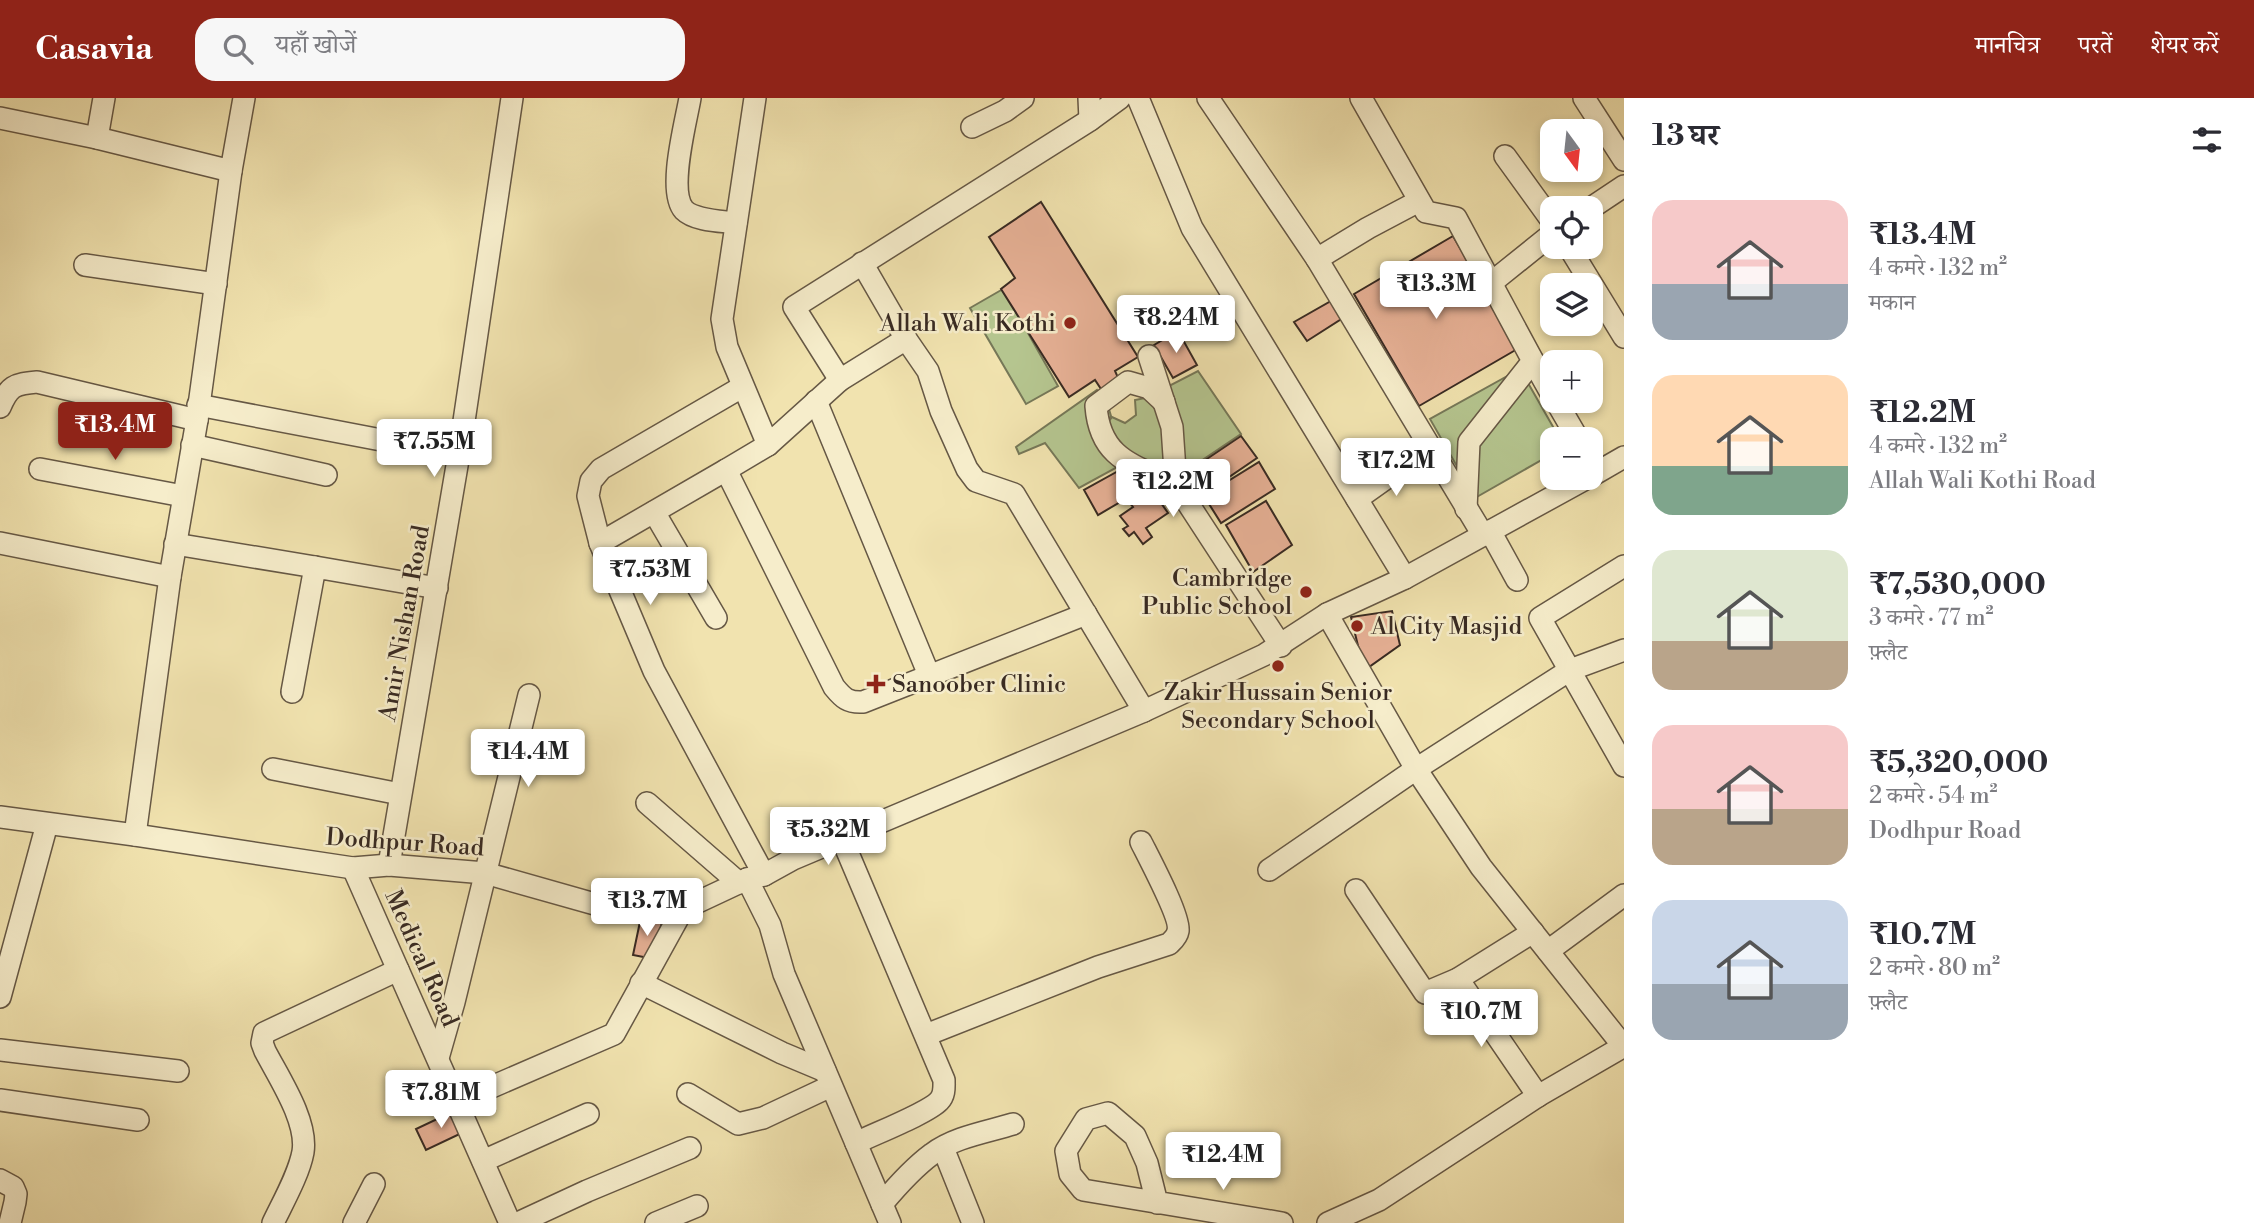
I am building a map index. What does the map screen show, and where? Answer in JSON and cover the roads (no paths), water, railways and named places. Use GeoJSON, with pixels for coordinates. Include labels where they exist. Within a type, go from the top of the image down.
{"type":"FeatureCollection","features":[{"type":"Feature","properties":{"kind":"street"},"geometry":{"type":"LineString","coordinates":[[97,138],[104,98]]}},
{"type":"Feature","properties":{"kind":"street"},"geometry":{"type":"LineString","coordinates":[[135,835],[170,577],[244,98]]}},
{"type":"Feature","properties":{"kind":"street","name":"Amir Nishan Road"},"geometry":{"type":"LineString","coordinates":[[389,865],[460,448],[512,98]]}},
{"type":"Feature","properties":{"kind":"street"},"geometry":{"type":"LineString","coordinates":[[690,98],[677,178],[681,204],[685,211],[694,216],[736,223]]}},
{"type":"Feature","properties":{"kind":"street"},"geometry":{"type":"LineString","coordinates":[[755,98],[722,319],[727,347],[768,445]]}},
{"type":"Feature","properties":{"kind":"street"},"geometry":{"type":"LineString","coordinates":[[972,127],[1005,111],[1023,98]]}},
{"type":"Feature","properties":{"kind":"street"},"geometry":{"type":"LineString","coordinates":[[1089,98],[1090,120]]}},
{"type":"Feature","properties":{"kind":"street"},"geometry":{"type":"LineString","coordinates":[[840,380],[794,307],[1090,120],[1120,98]]}},
{"type":"Feature","properties":{"kind":"street"},"geometry":{"type":"LineString","coordinates":[[1138,98],[1192,228],[1405,578]]}},
{"type":"Feature","properties":{"kind":"street"},"geometry":{"type":"LineString","coordinates":[[1208,98],[1317,259],[1466,509],[1486,533],[1517,580]]}},
{"type":"Feature","properties":{"kind":"street"},"geometry":{"type":"LineString","coordinates":[[1361,98],[1426,212],[1456,218],[1540,375]]}},
{"type":"Feature","properties":{"kind":"street"},"geometry":{"type":"LineString","coordinates":[[1584,98],[1621,149]]}},
{"type":"Feature","properties":{"kind":"street"},"geometry":{"type":"LineString","coordinates":[[0,118],[97,138],[231,171]]}},
{"type":"Feature","properties":{"kind":"street"},"geometry":{"type":"LineString","coordinates":[[1505,156],[1540,204]]}},
{"type":"Feature","properties":{"kind":"street"},"geometry":{"type":"LineString","coordinates":[[1603,200],[1624,186]]}},
{"type":"Feature","properties":{"kind":"street"},"geometry":{"type":"LineString","coordinates":[[1317,259],[1419,201]]}},
{"type":"Feature","properties":{"kind":"street"},"geometry":{"type":"LineString","coordinates":[[1491,283],[1540,244]]}},
{"type":"Feature","properties":{"kind":"street"},"geometry":{"type":"LineString","coordinates":[[1576,259],[1624,337]]}},
{"type":"Feature","properties":{"kind":"street"},"geometry":{"type":"LineString","coordinates":[[862,263],[928,371],[941,411],[967,469],[976,481],[1014,494],[1144,711]]}},
{"type":"Feature","properties":{"kind":"street"},"geometry":{"type":"LineString","coordinates":[[85,265],[216,284]]}},
{"type":"Feature","properties":{"kind":"street"},"geometry":{"type":"LineString","coordinates":[[600,543],[768,445],[840,380],[906,339]]}},
{"type":"Feature","properties":{"kind":"street"},"geometry":{"type":"LineString","coordinates":[[1150,356],[1172,427],[1176,485],[1281,646]]}},
{"type":"Feature","properties":{"kind":"street"},"geometry":{"type":"LineString","coordinates":[[1466,509],[1468,442],[1532,361]]}},
{"type":"Feature","properties":{"kind":"street"},"geometry":{"type":"LineString","coordinates":[[0,408],[5,395],[13,386],[37,382],[197,412],[397,443],[460,448]]}},
{"type":"Feature","properties":{"kind":"street"},"geometry":{"type":"LineString","coordinates":[[1164,402],[1149,388],[1128,382],[1096,406],[1097,417],[1109,449],[1119,457],[1176,485]]}},
{"type":"Feature","properties":{"kind":"street"},"geometry":{"type":"LineString","coordinates":[[742,387],[601,469],[591,481],[588,496],[600,543],[654,671],[770,925],[784,974],[886,1214]]}},
{"type":"Feature","properties":{"kind":"street"},"geometry":{"type":"LineString","coordinates":[[816,401],[929,675]]}},
{"type":"Feature","properties":{"kind":"street"},"geometry":{"type":"LineString","coordinates":[[192,445],[326,475]]}},
{"type":"Feature","properties":{"kind":"street","name":"Dodhpur Road"},"geometry":{"type":"LineString","coordinates":[[1603,467],[1624,457]]}},
{"type":"Feature","properties":{"kind":"street"},"geometry":{"type":"LineString","coordinates":[[1357,499],[1409,462]]}},
{"type":"Feature","properties":{"kind":"street"},"geometry":{"type":"LineString","coordinates":[[40,469],[183,496]]}},
{"type":"Feature","properties":{"kind":"street"},"geometry":{"type":"LineString","coordinates":[[726,470],[834,687],[844,699],[852,703],[863,702],[1086,614]]}},
{"type":"Feature","properties":{"kind":"street","name":"Dodhpur Road"},"geometry":{"type":"LineString","coordinates":[[0,817],[354,868],[389,865],[485,873],[623,912],[683,909],[793,859],[1144,711],[1281,646],[1327,614],[1405,578],[1560,490]]}},
{"type":"Feature","properties":{"kind":"street"},"geometry":{"type":"LineString","coordinates":[[654,512],[716,618]]}},
{"type":"Feature","properties":{"kind":"street"},"geometry":{"type":"LineString","coordinates":[[0,543],[170,577]]}},
{"type":"Feature","properties":{"kind":"street"},"geometry":{"type":"LineString","coordinates":[[175,544],[437,588]]}},
{"type":"Feature","properties":{"kind":"street"},"geometry":{"type":"LineString","coordinates":[[1624,566],[1540,618],[1570,670],[1618,736],[1624,765]]}},
{"type":"Feature","properties":{"kind":"street"},"geometry":{"type":"LineString","coordinates":[[292,692],[314,567]]}},
{"type":"Feature","properties":{"kind":"street"},"geometry":{"type":"LineString","coordinates":[[1327,614],[1416,769],[1481,867],[1624,1046],[1538,1096],[1379,1200],[1328,1223]]}},
{"type":"Feature","properties":{"kind":"street"},"geometry":{"type":"LineString","coordinates":[[1269,870],[1416,769],[1570,670],[1624,650]]}},
{"type":"Feature","properties":{"kind":"street"},"geometry":{"type":"LineString","coordinates":[[438,1058],[529,695]]}},
{"type":"Feature","properties":{"kind":"street"},"geometry":{"type":"LineString","coordinates":[[273,769],[400,794]]}},
{"type":"Feature","properties":{"kind":"street"},"geometry":{"type":"LineString","coordinates":[[647,803],[750,879]]}},
{"type":"Feature","properties":{"kind":"street"},"geometry":{"type":"LineString","coordinates":[[0,997],[47,824]]}},
{"type":"Feature","properties":{"kind":"street"},"geometry":{"type":"LineString","coordinates":[[842,839],[944,1080],[944,1092],[940,1100],[856,1143]]}},
{"type":"Feature","properties":{"kind":"street"},"geometry":{"type":"LineString","coordinates":[[926,1035],[1098,967],[1168,944],[1175,938],[1179,928],[1175,915],[1141,842]]}},
{"type":"Feature","properties":{"kind":"street","name":"Medical Road"},"geometry":{"type":"LineString","coordinates":[[354,868],[507,1220]]}},
{"type":"Feature","properties":{"kind":"street"},"geometry":{"type":"LineString","coordinates":[[1356,890],[1425,993],[1458,979],[1533,932]]}},
{"type":"Feature","properties":{"kind":"street"},"geometry":{"type":"LineString","coordinates":[[1548,951],[1624,895]]}},
{"type":"Feature","properties":{"kind":"street"},"geometry":{"type":"LineString","coordinates":[[457,1102],[614,1034],[683,909]]}},
{"type":"Feature","properties":{"kind":"street"},"geometry":{"type":"LineString","coordinates":[[273,1223],[303,1153],[304,1134],[265,1051],[262,1043],[264,1032],[398,970]]}},
{"type":"Feature","properties":{"kind":"street"},"geometry":{"type":"LineString","coordinates":[[1458,979],[1538,1096]]}},
{"type":"Feature","properties":{"kind":"street"},"geometry":{"type":"LineString","coordinates":[[641,983],[828,1078]]}},
{"type":"Feature","properties":{"kind":"street"},"geometry":{"type":"LineString","coordinates":[[0,1050],[178,1071]]}},
{"type":"Feature","properties":{"kind":"street"},"geometry":{"type":"LineString","coordinates":[[688,1094],[738,1124],[764,1118],[828,1078]]}},
{"type":"Feature","properties":{"kind":"street"},"geometry":{"type":"LineString","coordinates":[[0,1100],[138,1120]]}},
{"type":"Feature","properties":{"kind":"street"},"geometry":{"type":"LineString","coordinates":[[1157,1203],[1147,1163],[1135,1136],[1108,1113],[1086,1119],[1066,1151],[1070,1174],[1083,1191],[1157,1203],[1282,1223]]}},
{"type":"Feature","properties":{"kind":"street"},"geometry":{"type":"LineString","coordinates":[[483,1161],[588,1114]]}},
{"type":"Feature","properties":{"kind":"street"},"geometry":{"type":"LineString","coordinates":[[886,1214],[908,1175],[933,1152],[1013,1124]]}},
{"type":"Feature","properties":{"kind":"street"},"geometry":{"type":"LineString","coordinates":[[507,1220],[587,1191],[690,1148]]}},
{"type":"Feature","properties":{"kind":"street"},"geometry":{"type":"LineString","coordinates":[[943,1148],[973,1223]]}},
{"type":"Feature","properties":{"kind":"street"},"geometry":{"type":"LineString","coordinates":[[0,1180],[13,1187],[16,1194],[10,1223]]}},
{"type":"Feature","properties":{"kind":"street"},"geometry":{"type":"LineString","coordinates":[[354,1223],[374,1184]]}},
{"type":"Feature","properties":{"kind":"street"},"geometry":{"type":"LineString","coordinates":[[656,1223],[697,1206]]}},
{"type":"Feature","properties":{"kind":"place","name":"Allah Wali Kothi"},"geometry":{"type":"Point","coordinates":[1070,323]}},
{"type":"Feature","properties":{"kind":"place","name":"Cambridge Public School"},"geometry":{"type":"Point","coordinates":[1306,592]}},
{"type":"Feature","properties":{"kind":"place","name":"Al City Masjid"},"geometry":{"type":"Point","coordinates":[1357,626]}},
{"type":"Feature","properties":{"kind":"place","name":"Zakir Hussain Senior Secondary School"},"geometry":{"type":"Point","coordinates":[1278,666]}},
{"type":"Feature","properties":{"kind":"place","name":"Sanoober Clinic"},"geometry":{"type":"Point","coordinates":[876,684]}}]}
